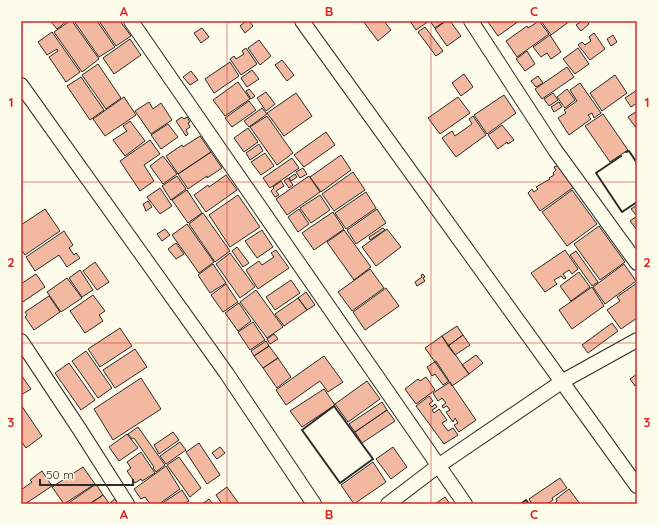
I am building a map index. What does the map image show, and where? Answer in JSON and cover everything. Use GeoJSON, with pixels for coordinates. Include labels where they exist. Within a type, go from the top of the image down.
{"type":"FeatureCollection","features":[{"type":"Feature","properties":{"kind":"street"},"geometry":{"type":"LineString","coordinates":[[131,21],[465,504]]}},
{"type":"Feature","properties":{"kind":"street"},"geometry":{"type":"LineString","coordinates":[[302,21],[637,486]]}},
{"type":"Feature","properties":{"kind":"street"},"geometry":{"type":"LineString","coordinates":[[470,21],[555,150],[637,263]]}},
{"type":"Feature","properties":{"kind":"street"},"geometry":{"type":"LineString","coordinates":[[21,85],[227,374],[314,504]]}},
{"type":"Feature","properties":{"kind":"street"},"geometry":{"type":"LineString","coordinates":[[388,504],[438,466],[563,382],[637,340]]}},
{"type":"Feature","properties":{"kind":"street"},"geometry":{"type":"LineString","coordinates":[[21,341],[127,504]]}},
{"type":"Feature","properties":{"kind":"building"},"geometry":{"type":"Polygon","coordinates":[[[67,21],[57,29],[51,22],[67,21]]]}},
{"type":"Feature","properties":{"kind":"building"},"geometry":{"type":"Polygon","coordinates":[[[72,21],[99,59],[82,72],[54,32],[72,21]]]}},
{"type":"Feature","properties":{"kind":"building"},"geometry":{"type":"Polygon","coordinates":[[[74,21],[97,21],[115,47],[99,57],[74,21]]]}},
{"type":"Feature","properties":{"kind":"building"},"geometry":{"type":"Polygon","coordinates":[[[99,21],[120,21],[131,36],[116,46],[99,21]]]}},
{"type":"Feature","properties":{"kind":"building"},"geometry":{"type":"Polygon","coordinates":[[[246,21],[249,21],[253,26],[245,33],[240,26],[246,21]]]}},
{"type":"Feature","properties":{"kind":"building"},"geometry":{"type":"Polygon","coordinates":[[[363,21],[384,21],[391,30],[378,41],[363,21]]]}},
{"type":"Feature","properties":{"kind":"building"},"geometry":{"type":"Polygon","coordinates":[[[410,21],[429,21],[416,30],[410,21]]]}},
{"type":"Feature","properties":{"kind":"building"},"geometry":{"type":"Polygon","coordinates":[[[430,21],[445,21],[435,28],[430,21]]]}},
{"type":"Feature","properties":{"kind":"building"},"geometry":{"type":"Polygon","coordinates":[[[446,21],[450,21],[461,36],[447,46],[435,29],[446,21]]]}},
{"type":"Feature","properties":{"kind":"building"},"geometry":{"type":"Polygon","coordinates":[[[519,21],[498,36],[488,22],[519,21]]]}},
{"type":"Feature","properties":{"kind":"building"},"geometry":{"type":"Polygon","coordinates":[[[539,21],[549,34],[517,57],[506,41],[527,26],[528,28],[539,21]]]}},
{"type":"Feature","properties":{"kind":"building"},"geometry":{"type":"Polygon","coordinates":[[[541,21],[570,21],[551,35],[541,21]]]}},
{"type":"Feature","properties":{"kind":"building"},"geometry":{"type":"Polygon","coordinates":[[[582,21],[586,21],[589,24],[581,31],[576,25],[582,21]]]}},
{"type":"Feature","properties":{"kind":"building"},"geometry":{"type":"Polygon","coordinates":[[[425,27],[443,51],[436,56],[418,32],[425,27]]]}},
{"type":"Feature","properties":{"kind":"building"},"geometry":{"type":"Polygon","coordinates":[[[202,28],[209,37],[201,43],[194,33],[202,28]]]}},
{"type":"Feature","properties":{"kind":"building"},"geometry":{"type":"Polygon","coordinates":[[[52,32],[80,72],[66,82],[49,57],[58,51],[57,49],[47,55],[38,42],[52,32]]]}},
{"type":"Feature","properties":{"kind":"building"},"geometry":{"type":"Polygon","coordinates":[[[594,33],[605,49],[590,60],[578,45],[582,42],[585,45],[591,41],[589,37],[594,33]]]}},
{"type":"Feature","properties":{"kind":"building"},"geometry":{"type":"Polygon","coordinates":[[[550,35],[561,52],[551,59],[547,53],[541,57],[533,47],[550,35]]]}},
{"type":"Feature","properties":{"kind":"building"},"geometry":{"type":"Polygon","coordinates":[[[613,35],[617,42],[611,46],[607,39],[613,35]]]}},
{"type":"Feature","properties":{"kind":"building"},"geometry":{"type":"Polygon","coordinates":[[[130,39],[141,55],[114,74],[103,58],[130,39]]]}},
{"type":"Feature","properties":{"kind":"building"},"geometry":{"type":"Polygon","coordinates":[[[259,40],[271,56],[260,65],[248,48],[259,40]]]}},
{"type":"Feature","properties":{"kind":"building"},"geometry":{"type":"Polygon","coordinates":[[[246,48],[257,64],[241,75],[230,59],[234,56],[236,59],[244,54],[242,51],[246,48]]]}},
{"type":"Feature","properties":{"kind":"building"},"geometry":{"type":"Polygon","coordinates":[[[578,48],[589,64],[575,74],[563,59],[578,48]]]}},
{"type":"Feature","properties":{"kind":"building"},"geometry":{"type":"Polygon","coordinates":[[[527,51],[535,64],[525,71],[516,59],[527,51]]]}},
{"type":"Feature","properties":{"kind":"building"},"geometry":{"type":"Polygon","coordinates":[[[282,60],[294,75],[287,81],[275,65],[282,60]]]}},
{"type":"Feature","properties":{"kind":"building"},"geometry":{"type":"Polygon","coordinates":[[[230,62],[239,76],[214,93],[205,79],[230,62]]]}},
{"type":"Feature","properties":{"kind":"building"},"geometry":{"type":"Polygon","coordinates":[[[98,64],[121,98],[106,109],[82,75],[98,64]]]}},
{"type":"Feature","properties":{"kind":"building"},"geometry":{"type":"Polygon","coordinates":[[[567,67],[574,77],[542,99],[535,89],[567,67]]]}},
{"type":"Feature","properties":{"kind":"building"},"geometry":{"type":"Polygon","coordinates":[[[252,70],[259,79],[247,87],[241,78],[252,70]]]}},
{"type":"Feature","properties":{"kind":"building"},"geometry":{"type":"Polygon","coordinates":[[[191,71],[198,80],[190,85],[183,77],[191,71]]]}},
{"type":"Feature","properties":{"kind":"building"},"geometry":{"type":"Polygon","coordinates":[[[464,74],[473,87],[461,96],[452,83],[464,74]]]}},
{"type":"Feature","properties":{"kind":"building"},"geometry":{"type":"Polygon","coordinates":[[[615,75],[627,93],[602,111],[590,93],[615,75]]]}},
{"type":"Feature","properties":{"kind":"building"},"geometry":{"type":"Polygon","coordinates":[[[538,76],[543,83],[536,87],[531,81],[538,76]]]}},
{"type":"Feature","properties":{"kind":"building"},"geometry":{"type":"Polygon","coordinates":[[[81,77],[104,110],[90,120],[67,86],[81,77]]]}},
{"type":"Feature","properties":{"kind":"building"},"geometry":{"type":"Polygon","coordinates":[[[238,82],[250,99],[225,116],[213,100],[238,82]]]}},
{"type":"Feature","properties":{"kind":"building"},"geometry":{"type":"Polygon","coordinates":[[[580,83],[601,113],[594,118],[592,113],[588,115],[591,119],[569,135],[558,118],[566,113],[564,110],[577,101],[570,90],[580,83]]]}},
{"type":"Feature","properties":{"kind":"building"},"geometry":{"type":"Polygon","coordinates":[[[249,89],[255,96],[251,99],[246,91],[249,89]]]}},
{"type":"Feature","properties":{"kind":"building"},"geometry":{"type":"Polygon","coordinates":[[[567,89],[575,100],[565,108],[557,97],[567,89]]]}},
{"type":"Feature","properties":{"kind":"building"},"geometry":{"type":"Polygon","coordinates":[[[637,90],[637,103],[631,107],[625,98],[637,90]]]}},
{"type":"Feature","properties":{"kind":"building"},"geometry":{"type":"Polygon","coordinates":[[[266,92],[275,104],[266,111],[257,98],[266,92]]]}},
{"type":"Feature","properties":{"kind":"building"},"geometry":{"type":"Polygon","coordinates":[[[296,93],[312,116],[284,136],[267,113],[296,93]]]}},
{"type":"Feature","properties":{"kind":"building"},"geometry":{"type":"Polygon","coordinates":[[[553,93],[558,100],[549,106],[544,99],[553,93]]]}},
{"type":"Feature","properties":{"kind":"building"},"geometry":{"type":"Polygon","coordinates":[[[504,95],[516,113],[487,134],[474,115],[504,95]]]}},
{"type":"Feature","properties":{"kind":"building"},"geometry":{"type":"Polygon","coordinates":[[[124,97],[136,115],[105,136],[93,119],[124,97]]]}},
{"type":"Feature","properties":{"kind":"building"},"geometry":{"type":"Polygon","coordinates":[[[458,97],[470,113],[440,134],[428,118],[458,97]]]}},
{"type":"Feature","properties":{"kind":"building"},"geometry":{"type":"Polygon","coordinates":[[[249,101],[256,110],[232,127],[225,118],[249,101]]]}},
{"type":"Feature","properties":{"kind":"building"},"geometry":{"type":"Polygon","coordinates":[[[149,102],[153,109],[161,103],[172,120],[151,134],[135,111],[149,102]]]}},
{"type":"Feature","properties":{"kind":"building"},"geometry":{"type":"Polygon","coordinates":[[[559,102],[562,107],[554,112],[551,107],[559,102]]]}},
{"type":"Feature","properties":{"kind":"building"},"geometry":{"type":"Polygon","coordinates":[[[262,108],[267,114],[249,127],[244,121],[262,108]]]}},
{"type":"Feature","properties":{"kind":"building"},"geometry":{"type":"Polygon","coordinates":[[[637,111],[637,129],[628,117],[637,111]]]}},
{"type":"Feature","properties":{"kind":"building"},"geometry":{"type":"Polygon","coordinates":[[[603,114],[628,150],[610,162],[585,126],[603,114]]]}},
{"type":"Feature","properties":{"kind":"building"},"geometry":{"type":"Polygon","coordinates":[[[267,116],[293,153],[277,165],[250,127],[267,116]]]}},
{"type":"Feature","properties":{"kind":"building"},"geometry":{"type":"Polygon","coordinates":[[[473,116],[486,135],[456,157],[442,138],[452,131],[455,136],[472,124],[469,119],[473,116]]]}},
{"type":"Feature","properties":{"kind":"building"},"geometry":{"type":"Polygon","coordinates":[[[182,117],[184,119],[187,117],[190,122],[188,123],[190,127],[186,130],[188,134],[186,136],[176,121],[182,117]]]}},
{"type":"Feature","properties":{"kind":"building"},"geometry":{"type":"Polygon","coordinates":[[[130,121],[145,141],[125,156],[113,140],[127,131],[123,126],[130,121]]]}},
{"type":"Feature","properties":{"kind":"building"},"geometry":{"type":"Polygon","coordinates":[[[168,124],[178,137],[161,149],[151,135],[168,124]]]}},
{"type":"Feature","properties":{"kind":"building"},"geometry":{"type":"Polygon","coordinates":[[[502,125],[514,140],[508,144],[507,142],[498,149],[488,135],[502,125]]]}},
{"type":"Feature","properties":{"kind":"building"},"geometry":{"type":"Polygon","coordinates":[[[248,128],[258,142],[244,152],[234,138],[248,128]]]}},
{"type":"Feature","properties":{"kind":"building"},"geometry":{"type":"Polygon","coordinates":[[[326,132],[335,145],[304,167],[294,155],[326,132]]]}},
{"type":"Feature","properties":{"kind":"building"},"geometry":{"type":"Polygon","coordinates":[[[200,136],[211,152],[178,174],[166,156],[182,145],[183,147],[200,136]]]}},
{"type":"Feature","properties":{"kind":"building"},"geometry":{"type":"Polygon","coordinates":[[[150,140],[160,154],[144,165],[154,181],[140,191],[120,161],[150,140]]]}},
{"type":"Feature","properties":{"kind":"building"},"geometry":{"type":"Polygon","coordinates":[[[259,144],[263,151],[250,160],[246,153],[259,144]]]}},
{"type":"Feature","properties":{"kind":"building"},"geometry":{"type":"Polygon","coordinates":[[[211,152],[222,168],[188,189],[178,174],[211,152]]]}},
{"type":"Feature","properties":{"kind":"building"},"geometry":{"type":"Polygon","coordinates":[[[265,153],[274,166],[261,175],[251,162],[265,153]]]}},
{"type":"Feature","properties":{"kind":"building"},"geometry":{"type":"Polygon","coordinates":[[[341,155],[351,170],[321,192],[310,177],[341,155]]]}},
{"type":"Feature","properties":{"kind":"building"},"geometry":{"type":"Polygon","coordinates":[[[163,156],[177,174],[163,184],[150,166],[163,156]]]}},
{"type":"Feature","properties":{"kind":"building"},"geometry":{"type":"Polygon","coordinates":[[[292,158],[299,168],[270,188],[263,178],[292,158]]]}},
{"type":"Feature","properties":{"kind":"building"},"geometry":{"type":"Polygon","coordinates":[[[559,165],[574,187],[540,211],[528,193],[532,189],[534,192],[538,189],[536,187],[550,179],[549,178],[554,175],[553,173],[556,170],[554,167],[559,165]]]}},
{"type":"Feature","properties":{"kind":"building"},"geometry":{"type":"Polygon","coordinates":[[[303,168],[307,174],[300,178],[296,172],[303,168]]]}},
{"type":"Feature","properties":{"kind":"building"},"geometry":{"type":"Polygon","coordinates":[[[353,172],[365,190],[334,211],[322,194],[353,172]]]}},
{"type":"Feature","properties":{"kind":"building"},"geometry":{"type":"Polygon","coordinates":[[[295,174],[297,177],[291,181],[289,178],[295,174]]]}},
{"type":"Feature","properties":{"kind":"building"},"geometry":{"type":"Polygon","coordinates":[[[226,175],[237,190],[206,212],[194,195],[226,175]]]}},
{"type":"Feature","properties":{"kind":"building"},"geometry":{"type":"Polygon","coordinates":[[[177,176],[186,189],[171,200],[162,186],[177,176]]]}},
{"type":"Feature","properties":{"kind":"building"},"geometry":{"type":"Polygon","coordinates":[[[309,176],[320,192],[287,215],[276,199],[309,176]]]}},
{"type":"Feature","properties":{"kind":"building"},"geometry":{"type":"Polygon","coordinates":[[[288,178],[293,185],[289,188],[284,181],[288,178]]]}},
{"type":"Feature","properties":{"kind":"building"},"geometry":{"type":"Polygon","coordinates":[[[281,181],[284,186],[276,191],[279,195],[275,197],[271,191],[274,188],[273,187],[281,181]]]}},
{"type":"Feature","properties":{"kind":"building"},"geometry":{"type":"Polygon","coordinates":[[[160,188],[172,206],[160,214],[147,197],[160,188]]]}},
{"type":"Feature","properties":{"kind":"building"},"geometry":{"type":"Polygon","coordinates":[[[187,190],[202,213],[188,223],[172,200],[187,190]]]}},
{"type":"Feature","properties":{"kind":"building"},"geometry":{"type":"Polygon","coordinates":[[[572,190],[597,224],[567,246],[542,212],[572,190]]]}},
{"type":"Feature","properties":{"kind":"building"},"geometry":{"type":"Polygon","coordinates":[[[366,192],[376,208],[346,229],[335,213],[366,192]]]}},
{"type":"Feature","properties":{"kind":"building"},"geometry":{"type":"Polygon","coordinates":[[[238,195],[260,227],[230,247],[209,215],[238,195]]]}},
{"type":"Feature","properties":{"kind":"building"},"geometry":{"type":"Polygon","coordinates":[[[320,195],[330,210],[311,223],[300,208],[320,195]]]}},
{"type":"Feature","properties":{"kind":"building"},"geometry":{"type":"Polygon","coordinates":[[[148,201],[152,207],[146,211],[143,204],[148,201]]]}},
{"type":"Feature","properties":{"kind":"building"},"geometry":{"type":"Polygon","coordinates":[[[637,205],[637,216],[631,209],[637,205]]]}},
{"type":"Feature","properties":{"kind":"building"},"geometry":{"type":"Polygon","coordinates":[[[45,209],[60,231],[25,255],[21,249],[21,225],[45,209]]]}},
{"type":"Feature","properties":{"kind":"building"},"geometry":{"type":"Polygon","coordinates":[[[299,209],[309,224],[298,232],[288,217],[299,209]]]}},
{"type":"Feature","properties":{"kind":"building"},"geometry":{"type":"Polygon","coordinates":[[[377,209],[386,223],[356,244],[347,230],[377,209]]]}},
{"type":"Feature","properties":{"kind":"building"},"geometry":{"type":"Polygon","coordinates":[[[333,212],[344,229],[314,250],[302,233],[333,212]]]}},
{"type":"Feature","properties":{"kind":"building"},"geometry":{"type":"Polygon","coordinates":[[[203,213],[230,251],[215,262],[189,224],[203,213]]]}},
{"type":"Feature","properties":{"kind":"building"},"geometry":{"type":"Polygon","coordinates":[[[637,216],[637,230],[630,221],[637,216]]]}},
{"type":"Feature","properties":{"kind":"building"},"geometry":{"type":"Polygon","coordinates":[[[187,224],[214,262],[199,273],[172,235],[187,224]]]}},
{"type":"Feature","properties":{"kind":"building"},"geometry":{"type":"Polygon","coordinates":[[[599,226],[625,262],[600,280],[574,244],[599,226]]]}},
{"type":"Feature","properties":{"kind":"building"},"geometry":{"type":"Polygon","coordinates":[[[383,228],[385,230],[370,240],[369,237],[383,228]]]}},
{"type":"Feature","properties":{"kind":"building"},"geometry":{"type":"Polygon","coordinates":[[[165,229],[170,235],[162,241],[157,234],[165,229]]]}},
{"type":"Feature","properties":{"kind":"building"},"geometry":{"type":"Polygon","coordinates":[[[387,229],[401,247],[376,266],[362,247],[387,229]]]}},
{"type":"Feature","properties":{"kind":"building"},"geometry":{"type":"Polygon","coordinates":[[[262,230],[273,247],[257,258],[245,241],[262,230]]]}},
{"type":"Feature","properties":{"kind":"building"},"geometry":{"type":"Polygon","coordinates":[[[344,230],[371,267],[354,280],[327,242],[344,230]]]}},
{"type":"Feature","properties":{"kind":"building"},"geometry":{"type":"Polygon","coordinates":[[[64,231],[73,245],[69,248],[74,255],[76,253],[80,258],[67,267],[59,255],[35,271],[26,257],[64,231]]]}},
{"type":"Feature","properties":{"kind":"building"},"geometry":{"type":"Polygon","coordinates":[[[176,243],[184,254],[176,259],[168,249],[176,243]]]}},
{"type":"Feature","properties":{"kind":"building"},"geometry":{"type":"Polygon","coordinates":[[[237,247],[249,263],[243,267],[232,251],[237,247]]]}},
{"type":"Feature","properties":{"kind":"building"},"geometry":{"type":"Polygon","coordinates":[[[276,250],[289,268],[258,289],[246,270],[259,261],[262,265],[274,257],[271,253],[276,250]]]}},
{"type":"Feature","properties":{"kind":"building"},"geometry":{"type":"Polygon","coordinates":[[[565,250],[578,269],[572,274],[569,270],[563,274],[566,278],[564,279],[561,276],[554,280],[557,284],[545,292],[531,273],[565,250]]]}},
{"type":"Feature","properties":{"kind":"building"},"geometry":{"type":"Polygon","coordinates":[[[576,251],[598,282],[592,286],[570,255],[576,251]]]}},
{"type":"Feature","properties":{"kind":"building"},"geometry":{"type":"Polygon","coordinates":[[[230,253],[255,287],[240,298],[216,264],[230,253]]]}},
{"type":"Feature","properties":{"kind":"building"},"geometry":{"type":"Polygon","coordinates":[[[95,262],[109,282],[97,290],[83,271],[95,262]]]}},
{"type":"Feature","properties":{"kind":"building"},"geometry":{"type":"Polygon","coordinates":[[[213,264],[226,283],[210,293],[198,275],[213,264]]]}},
{"type":"Feature","properties":{"kind":"building"},"geometry":{"type":"Polygon","coordinates":[[[624,264],[636,281],[605,304],[593,287],[624,264]]]}},
{"type":"Feature","properties":{"kind":"building"},"geometry":{"type":"Polygon","coordinates":[[[370,269],[384,288],[352,311],[338,292],[370,269]]]}},
{"type":"Feature","properties":{"kind":"building"},"geometry":{"type":"Polygon","coordinates":[[[80,270],[93,290],[82,297],[69,278],[80,270]]]}},
{"type":"Feature","properties":{"kind":"building"},"geometry":{"type":"Polygon","coordinates":[[[579,272],[590,287],[571,301],[560,286],[579,272]]]}},
{"type":"Feature","properties":{"kind":"building"},"geometry":{"type":"Polygon","coordinates":[[[36,274],[45,287],[21,303],[21,284],[36,274]]]}},
{"type":"Feature","properties":{"kind":"building"},"geometry":{"type":"Polygon","coordinates":[[[423,274],[425,281],[417,286],[415,282],[422,277],[421,275],[423,274]]]}},
{"type":"Feature","properties":{"kind":"building"},"geometry":{"type":"Polygon","coordinates":[[[67,278],[82,298],[61,312],[47,292],[67,278]]]}},
{"type":"Feature","properties":{"kind":"building"},"geometry":{"type":"Polygon","coordinates":[[[291,280],[300,293],[275,310],[266,297],[291,280]]]}},
{"type":"Feature","properties":{"kind":"building"},"geometry":{"type":"Polygon","coordinates":[[[637,283],[637,318],[621,329],[607,310],[620,301],[617,297],[637,283]]]}},
{"type":"Feature","properties":{"kind":"building"},"geometry":{"type":"Polygon","coordinates":[[[226,284],[238,302],[223,312],[211,295],[226,284]]]}},
{"type":"Feature","properties":{"kind":"building"},"geometry":{"type":"Polygon","coordinates":[[[592,287],[604,306],[572,329],[559,310],[592,287]]]}},
{"type":"Feature","properties":{"kind":"building"},"geometry":{"type":"Polygon","coordinates":[[[386,288],[399,306],[365,330],[353,312],[386,288]]]}},
{"type":"Feature","properties":{"kind":"building"},"geometry":{"type":"Polygon","coordinates":[[[256,290],[283,327],[267,338],[240,302],[256,290]]]}},
{"type":"Feature","properties":{"kind":"building"},"geometry":{"type":"Polygon","coordinates":[[[306,292],[315,305],[307,310],[298,298],[306,292]]]}},
{"type":"Feature","properties":{"kind":"building"},"geometry":{"type":"Polygon","coordinates":[[[93,295],[105,311],[99,315],[103,321],[85,333],[70,311],[93,295]]]}},
{"type":"Feature","properties":{"kind":"building"},"geometry":{"type":"Polygon","coordinates":[[[49,296],[60,312],[34,330],[25,317],[27,315],[25,312],[49,296]]]}},
{"type":"Feature","properties":{"kind":"building"},"geometry":{"type":"Polygon","coordinates":[[[298,298],[307,310],[284,326],[275,314],[298,298]]]}},
{"type":"Feature","properties":{"kind":"building"},"geometry":{"type":"Polygon","coordinates":[[[239,303],[251,321],[238,331],[225,313],[239,303]]]}},
{"type":"Feature","properties":{"kind":"building"},"geometry":{"type":"Polygon","coordinates":[[[253,322],[265,340],[250,350],[238,332],[253,322]]]}},
{"type":"Feature","properties":{"kind":"building"},"geometry":{"type":"Polygon","coordinates":[[[612,323],[618,331],[588,353],[582,345],[612,323]]]}},
{"type":"Feature","properties":{"kind":"building"},"geometry":{"type":"Polygon","coordinates":[[[457,326],[463,335],[448,346],[442,336],[457,326]]]}},
{"type":"Feature","properties":{"kind":"building"},"geometry":{"type":"Polygon","coordinates":[[[120,328],[132,346],[100,367],[88,349],[120,328]]]}},
{"type":"Feature","properties":{"kind":"building"},"geometry":{"type":"Polygon","coordinates":[[[274,334],[278,339],[270,344],[267,339],[274,334]]]}},
{"type":"Feature","properties":{"kind":"building"},"geometry":{"type":"Polygon","coordinates":[[[463,335],[470,345],[455,355],[448,346],[463,335]]]}},
{"type":"Feature","properties":{"kind":"building"},"geometry":{"type":"Polygon","coordinates":[[[442,336],[469,374],[452,386],[425,348],[442,336]]]}},
{"type":"Feature","properties":{"kind":"building"},"geometry":{"type":"Polygon","coordinates":[[[266,341],[269,346],[254,356],[251,351],[266,341]]]}},
{"type":"Feature","properties":{"kind":"building"},"geometry":{"type":"Polygon","coordinates":[[[269,346],[278,358],[263,368],[254,356],[269,346]]]}},
{"type":"Feature","properties":{"kind":"building"},"geometry":{"type":"Polygon","coordinates":[[[135,349],[147,367],[115,388],[103,370],[135,349]]]}},
{"type":"Feature","properties":{"kind":"building"},"geometry":{"type":"Polygon","coordinates":[[[86,351],[112,388],[98,398],[72,361],[86,351]]]}},
{"type":"Feature","properties":{"kind":"building"},"geometry":{"type":"Polygon","coordinates":[[[476,355],[483,363],[469,374],[462,365],[476,355]]]}},
{"type":"Feature","properties":{"kind":"building"},"geometry":{"type":"Polygon","coordinates":[[[324,356],[343,382],[328,392],[320,381],[286,405],[276,390],[324,356]]]}},
{"type":"Feature","properties":{"kind":"building"},"geometry":{"type":"Polygon","coordinates":[[[278,358],[291,377],[277,388],[263,368],[278,358]]]}},
{"type":"Feature","properties":{"kind":"building"},"geometry":{"type":"Polygon","coordinates":[[[436,361],[449,381],[443,385],[435,374],[432,376],[427,367],[436,361]]]}},
{"type":"Feature","properties":{"kind":"building"},"geometry":{"type":"Polygon","coordinates":[[[69,363],[95,400],[81,410],[55,373],[69,363]]]}},
{"type":"Feature","properties":{"kind":"building"},"geometry":{"type":"Polygon","coordinates":[[[637,374],[637,385],[635,386],[630,379],[637,374]]]}},
{"type":"Feature","properties":{"kind":"building"},"geometry":{"type":"Polygon","coordinates":[[[21,375],[31,389],[21,395],[21,375]]]}},
{"type":"Feature","properties":{"kind":"building"},"geometry":{"type":"Polygon","coordinates":[[[426,377],[435,390],[416,404],[405,389],[418,379],[420,381],[426,377]]]}},
{"type":"Feature","properties":{"kind":"building"},"geometry":{"type":"Polygon","coordinates":[[[141,378],[161,409],[113,440],[94,409],[141,378]]]}},
{"type":"Feature","properties":{"kind":"building"},"geometry":{"type":"Polygon","coordinates":[[[367,381],[380,399],[348,422],[335,404],[367,381]]]}},
{"type":"Feature","properties":{"kind":"building"},"geometry":{"type":"Polygon","coordinates":[[[450,382],[476,420],[459,432],[454,425],[458,423],[455,418],[453,422],[446,412],[450,410],[447,406],[443,408],[442,406],[446,403],[442,398],[438,401],[433,393],[450,382]]]}},
{"type":"Feature","properties":{"kind":"building"},"geometry":{"type":"Polygon","coordinates":[[[324,389],[335,405],[302,427],[290,411],[324,389]]]}},
{"type":"Feature","properties":{"kind":"building"},"geometry":{"type":"Polygon","coordinates":[[[429,396],[433,401],[429,404],[432,407],[435,404],[437,407],[432,410],[434,413],[439,409],[447,420],[442,423],[448,431],[453,428],[458,435],[444,444],[416,406],[429,396]]]}},
{"type":"Feature","properties":{"kind":"building"},"geometry":{"type":"Polygon","coordinates":[[[382,402],[387,410],[355,432],[349,424],[382,402]]]}},
{"type":"Feature","properties":{"kind":"building"},"geometry":{"type":"Polygon","coordinates":[[[21,405],[42,436],[26,448],[21,441],[21,405]]]}},
{"type":"Feature","properties":{"kind":"building"},"geometry":{"type":"Polygon","coordinates":[[[387,410],[395,421],[362,443],[355,432],[387,410]]]}},
{"type":"Feature","properties":{"kind":"building"},"geometry":{"type":"Polygon","coordinates":[[[138,427],[165,465],[156,472],[134,438],[132,439],[128,434],[138,427]]]}},
{"type":"Feature","properties":{"kind":"building"},"geometry":{"type":"Polygon","coordinates":[[[173,432],[179,440],[159,454],[154,445],[173,432]]]}},
{"type":"Feature","properties":{"kind":"building"},"geometry":{"type":"Polygon","coordinates":[[[127,434],[138,448],[119,461],[109,447],[127,434]]]}},
{"type":"Feature","properties":{"kind":"building"},"geometry":{"type":"Polygon","coordinates":[[[180,442],[186,450],[166,464],[160,456],[180,442]]]}},
{"type":"Feature","properties":{"kind":"building"},"geometry":{"type":"Polygon","coordinates":[[[199,443],[220,475],[207,484],[186,452],[199,443]]]}},
{"type":"Feature","properties":{"kind":"building"},"geometry":{"type":"Polygon","coordinates":[[[220,447],[225,453],[217,459],[212,453],[220,447]]]}},
{"type":"Feature","properties":{"kind":"building"},"geometry":{"type":"Polygon","coordinates":[[[393,447],[407,467],[391,479],[376,459],[393,447]]]}},
{"type":"Feature","properties":{"kind":"building"},"geometry":{"type":"Polygon","coordinates":[[[141,452],[155,473],[142,481],[141,479],[135,483],[127,471],[131,468],[127,462],[141,452]]]}},
{"type":"Feature","properties":{"kind":"building"},"geometry":{"type":"Polygon","coordinates":[[[179,457],[201,488],[190,497],[167,465],[179,457]]]}},
{"type":"Feature","properties":{"kind":"building"},"geometry":{"type":"Polygon","coordinates":[[[373,462],[386,482],[354,504],[341,485],[373,462]]]}},
{"type":"Feature","properties":{"kind":"building"},"geometry":{"type":"Polygon","coordinates":[[[166,466],[180,489],[159,504],[150,504],[145,497],[141,499],[134,489],[166,466]]]}},
{"type":"Feature","properties":{"kind":"building"},"geometry":{"type":"Polygon","coordinates":[[[83,467],[95,484],[64,504],[52,487],[83,467]]]}},
{"type":"Feature","properties":{"kind":"building"},"geometry":{"type":"Polygon","coordinates":[[[42,471],[52,486],[25,504],[21,504],[21,490],[32,482],[30,480],[42,471]]]}},
{"type":"Feature","properties":{"kind":"building"},"geometry":{"type":"Polygon","coordinates":[[[560,478],[567,488],[552,498],[553,500],[547,504],[532,504],[529,499],[560,478]]]}},
{"type":"Feature","properties":{"kind":"building"},"geometry":{"type":"Polygon","coordinates":[[[96,484],[103,495],[89,504],[67,504],[96,484]]]}},
{"type":"Feature","properties":{"kind":"building"},"geometry":{"type":"Polygon","coordinates":[[[227,487],[239,504],[222,504],[216,495],[227,487]]]}},
{"type":"Feature","properties":{"kind":"building"},"geometry":{"type":"Polygon","coordinates":[[[569,489],[580,504],[554,504],[557,501],[556,499],[569,489]]]}},
{"type":"Feature","properties":{"kind":"building"},"geometry":{"type":"Polygon","coordinates":[[[182,490],[189,501],[183,504],[161,504],[182,490]]]}},
{"type":"Feature","properties":{"kind":"building"},"geometry":{"type":"Polygon","coordinates":[[[103,495],[109,503],[90,504],[103,495]]]}},
{"type":"Feature","properties":{"kind":"building"},"geometry":{"type":"Polygon","coordinates":[[[445,497],[450,504],[435,504],[445,497]]]}},
{"type":"Feature","properties":{"kind":"building"},"geometry":{"type":"Polygon","coordinates":[[[115,499],[118,504],[112,504],[111,502],[115,499]]]}},
{"type":"Feature","properties":{"kind":"building"},"geometry":{"type":"Polygon","coordinates":[[[209,499],[213,504],[202,504],[209,499]]]}},
{"type":"Feature","properties":{"kind":"wall"},"geometry":{"type":"LineString","coordinates":[[626,152],[629,151],[637,163]]}},
{"type":"Feature","properties":{"kind":"wall"},"geometry":{"type":"LineString","coordinates":[[621,156],[596,173],[622,212],[637,202]]}},
{"type":"Feature","properties":{"kind":"wall"},"geometry":{"type":"LineString","coordinates":[[334,406],[373,459],[340,483],[302,430],[334,406]]}},
{"type":"Feature","properties":{"kind":"wall"},"geometry":{"type":"LineString","coordinates":[[521,504],[526,500],[529,504]]}}]}
